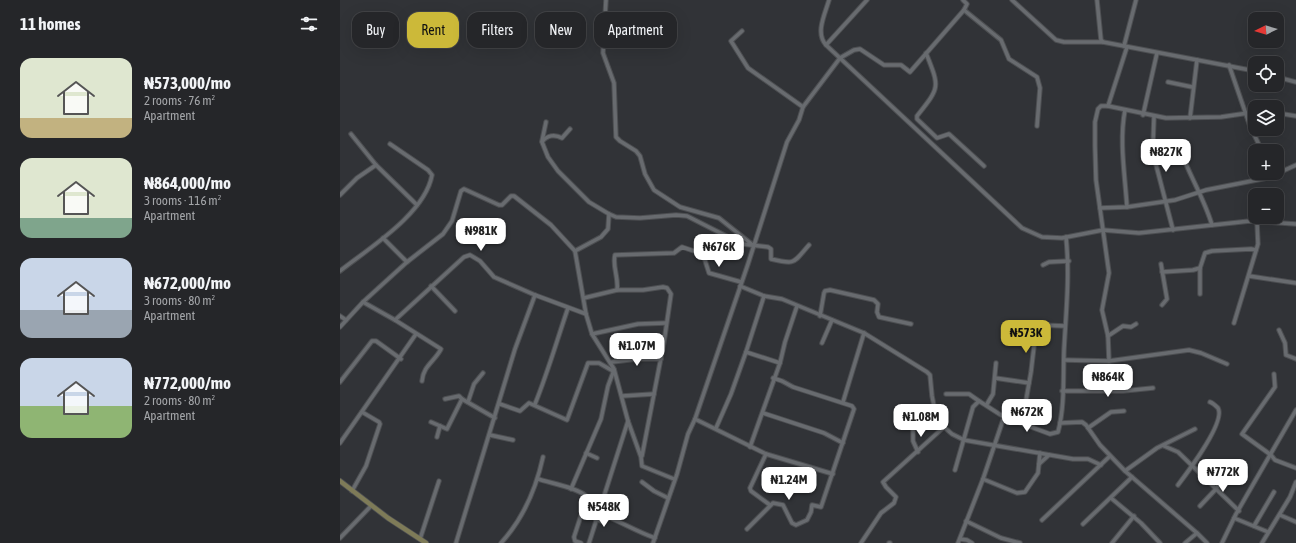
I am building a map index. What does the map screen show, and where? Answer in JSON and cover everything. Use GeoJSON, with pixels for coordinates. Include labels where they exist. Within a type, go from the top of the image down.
{"type":"FeatureCollection","features":[{"type":"Feature","properties":{"kind":"main road"},"geometry":{"type":"LineString","coordinates":[[340,481],[371,506],[426,543]]}},
{"type":"Feature","properties":{"kind":"street"},"geometry":{"type":"LineString","coordinates":[[606,0],[603,53],[614,83],[616,137],[636,151],[640,156],[645,174],[654,190],[680,207],[719,218],[754,246]]}},
{"type":"Feature","properties":{"kind":"street"},"geometry":{"type":"LineString","coordinates":[[829,0],[821,26],[823,41],[826,45],[1022,228],[1042,237],[1066,237],[1103,230],[1139,233],[1248,223]]}},
{"type":"Feature","properties":{"kind":"street"},"geometry":{"type":"LineString","coordinates":[[826,45],[867,0]]}},
{"type":"Feature","properties":{"kind":"street"},"geometry":{"type":"LineString","coordinates":[[653,543],[688,434],[696,419],[754,246],[787,142],[804,107],[840,58],[854,50],[860,49],[884,64],[901,65],[910,72],[964,10],[967,4],[964,0]]}},
{"type":"Feature","properties":{"kind":"street"},"geometry":{"type":"LineString","coordinates":[[1097,0],[1101,40],[1103,42]]}},
{"type":"Feature","properties":{"kind":"street"},"geometry":{"type":"LineString","coordinates":[[1108,106],[1125,47],[1136,0]]}},
{"type":"Feature","properties":{"kind":"street"},"geometry":{"type":"LineString","coordinates":[[1014,1],[1056,40],[1064,42],[1103,42],[1248,69]]}},
{"type":"Feature","properties":{"kind":"street"},"geometry":{"type":"LineString","coordinates":[[964,10],[1001,40],[1009,59],[1037,77],[1040,88],[1037,126]]}},
{"type":"Feature","properties":{"kind":"street"},"geometry":{"type":"LineString","coordinates":[[742,31],[731,41],[748,68],[804,107]]}},
{"type":"Feature","properties":{"kind":"street"},"geometry":{"type":"LineString","coordinates":[[926,53],[936,78],[936,87],[934,96],[917,116],[917,119],[937,138],[949,134],[984,166]]}},
{"type":"Feature","properties":{"kind":"street"},"geometry":{"type":"LineString","coordinates":[[1143,115],[1157,53]]}},
{"type":"Feature","properties":{"kind":"street"},"geometry":{"type":"LineString","coordinates":[[1190,118],[1192,87],[1197,60]]}},
{"type":"Feature","properties":{"kind":"street"},"geometry":{"type":"LineString","coordinates":[[1229,65],[1259,144]]}},
{"type":"Feature","properties":{"kind":"street"},"geometry":{"type":"LineString","coordinates":[[1284,79],[1296,82]]}},
{"type":"Feature","properties":{"kind":"street"},"geometry":{"type":"LineString","coordinates":[[1168,82],[1192,87]]}},
{"type":"Feature","properties":{"kind":"street"},"geometry":{"type":"LineString","coordinates":[[1109,361],[1108,336],[1102,310],[1110,272],[1096,180],[1095,122],[1098,109],[1101,106],[1108,106],[1154,117],[1190,118],[1221,118],[1246,113]]}},
{"type":"Feature","properties":{"kind":"street"},"geometry":{"type":"LineString","coordinates":[[1125,110],[1122,124],[1122,142],[1128,206]]}},
{"type":"Feature","properties":{"kind":"street"},"geometry":{"type":"LineString","coordinates":[[1284,114],[1296,116]]}},
{"type":"Feature","properties":{"kind":"street"},"geometry":{"type":"LineString","coordinates":[[1154,117],[1154,157],[1172,230]]}},
{"type":"Feature","properties":{"kind":"street"},"geometry":{"type":"LineString","coordinates":[[546,122],[542,142],[548,157],[558,171],[589,202],[609,214],[616,217],[640,218],[676,215],[687,216],[742,244],[768,247],[770,249],[771,259],[789,264],[794,262],[809,245]]}},
{"type":"Feature","properties":{"kind":"street"},"geometry":{"type":"LineString","coordinates":[[542,142],[546,137],[557,135],[562,138],[570,129]]}},
{"type":"Feature","properties":{"kind":"street"},"geometry":{"type":"LineString","coordinates":[[351,134],[376,165],[417,205]]}},
{"type":"Feature","properties":{"kind":"street"},"geometry":{"type":"LineString","coordinates":[[340,271],[384,237],[410,213],[424,196],[432,175],[428,170],[390,144]]}},
{"type":"Feature","properties":{"kind":"street"},"geometry":{"type":"LineString","coordinates":[[1180,149],[1185,164],[1207,205],[1212,225]]}},
{"type":"Feature","properties":{"kind":"street"},"geometry":{"type":"LineString","coordinates":[[340,195],[357,178],[376,165]]}},
{"type":"Feature","properties":{"kind":"street"},"geometry":{"type":"LineString","coordinates":[[1284,170],[1296,165]]}},
{"type":"Feature","properties":{"kind":"street"},"geometry":{"type":"LineString","coordinates":[[1100,208],[1165,201],[1248,180]]}},
{"type":"Feature","properties":{"kind":"street"},"geometry":{"type":"LineString","coordinates":[[340,327],[363,302],[406,262],[443,234],[452,221],[461,190],[464,189],[499,205],[504,204],[511,196],[514,196],[551,225],[575,251],[586,314],[592,334],[612,362],[628,421],[641,457]]}},
{"type":"Feature","properties":{"kind":"street"},"geometry":{"type":"LineString","coordinates":[[575,251],[601,237],[606,232],[608,229],[609,214]]}},
{"type":"Feature","properties":{"kind":"street"},"geometry":{"type":"LineString","coordinates":[[1284,223],[1296,224]]}},
{"type":"Feature","properties":{"kind":"street"},"geometry":{"type":"LineString","coordinates":[[1234,322],[1256,250],[1258,236],[1257,224]]}},
{"type":"Feature","properties":{"kind":"street"},"geometry":{"type":"LineString","coordinates":[[384,237],[406,262]]}},
{"type":"Feature","properties":{"kind":"street"},"geometry":{"type":"LineString","coordinates":[[946,394],[969,394],[979,401],[987,404],[1004,417],[1053,434],[1058,432],[1060,423],[1069,261],[1066,237]]}},
{"type":"Feature","properties":{"kind":"street"},"geometry":{"type":"LineString","coordinates":[[617,290],[615,256],[674,253],[682,247],[703,254],[709,273],[741,284],[764,296],[782,299],[864,333],[930,375],[934,411],[944,427],[964,440],[1049,455],[1088,459],[1101,464]]}},
{"type":"Feature","properties":{"kind":"street"},"geometry":{"type":"LineString","coordinates":[[1200,294],[1200,268],[1205,253],[1208,251],[1256,250]]}},
{"type":"Feature","properties":{"kind":"street"},"geometry":{"type":"LineString","coordinates":[[395,320],[464,257],[470,255],[480,261],[494,277],[535,295],[586,314]]}},
{"type":"Feature","properties":{"kind":"street"},"geometry":{"type":"LineString","coordinates":[[1043,266],[1049,262],[1069,261]]}},
{"type":"Feature","properties":{"kind":"street"},"geometry":{"type":"LineString","coordinates":[[1161,264],[1167,299],[1162,305]]}},
{"type":"Feature","properties":{"kind":"street"},"geometry":{"type":"LineString","coordinates":[[1162,272],[1200,268]]}},
{"type":"Feature","properties":{"kind":"street"},"geometry":{"type":"LineString","coordinates":[[1249,276],[1296,283]]}},
{"type":"Feature","properties":{"kind":"street"},"geometry":{"type":"LineString","coordinates":[[431,286],[456,311]]}},
{"type":"Feature","properties":{"kind":"street"},"geometry":{"type":"LineString","coordinates":[[584,298],[617,290],[643,290],[663,287],[667,288],[671,294],[661,359],[641,463],[644,468],[674,480]]}},
{"type":"Feature","properties":{"kind":"street"},"geometry":{"type":"LineString","coordinates":[[820,316],[824,293],[825,291],[830,290],[874,300],[878,304],[876,312],[879,317],[911,324]]}},
{"type":"Feature","properties":{"kind":"street"},"geometry":{"type":"LineString","coordinates":[[456,543],[469,497],[500,404],[515,349],[535,295]]}},
{"type":"Feature","properties":{"kind":"street"},"geometry":{"type":"LineString","coordinates":[[716,428],[731,394],[764,296]]}},
{"type":"Feature","properties":{"kind":"street"},"geometry":{"type":"LineString","coordinates":[[363,302],[441,349],[427,365],[422,375],[422,381]]}},
{"type":"Feature","properties":{"kind":"street"},"geometry":{"type":"LineString","coordinates":[[750,447],[763,414],[773,378],[780,363],[784,342],[797,306]]}},
{"type":"Feature","properties":{"kind":"street"},"geometry":{"type":"LineString","coordinates":[[535,404],[550,365],[568,308]]}},
{"type":"Feature","properties":{"kind":"street"},"geometry":{"type":"LineString","coordinates":[[340,316],[346,320]]}},
{"type":"Feature","properties":{"kind":"street"},"geometry":{"type":"LineString","coordinates":[[822,343],[832,320]]}},
{"type":"Feature","properties":{"kind":"street"},"geometry":{"type":"LineString","coordinates":[[592,334],[638,324],[666,323]]}},
{"type":"Feature","properties":{"kind":"street"},"geometry":{"type":"LineString","coordinates":[[1108,336],[1123,326],[1131,326],[1136,324]]}},
{"type":"Feature","properties":{"kind":"street"},"geometry":{"type":"LineString","coordinates":[[1022,423],[1036,329],[1040,325],[1065,326]]}},
{"type":"Feature","properties":{"kind":"street"},"geometry":{"type":"LineString","coordinates":[[1279,330],[1285,343],[1286,355],[1296,359]]}},
{"type":"Feature","properties":{"kind":"street"},"geometry":{"type":"LineString","coordinates":[[843,402],[864,333]]}},
{"type":"Feature","properties":{"kind":"street"},"geometry":{"type":"LineString","coordinates":[[340,443],[401,359],[416,334]]}},
{"type":"Feature","properties":{"kind":"street"},"geometry":{"type":"LineString","coordinates":[[340,382],[372,341],[376,341],[401,359]]}},
{"type":"Feature","properties":{"kind":"street"},"geometry":{"type":"LineString","coordinates":[[1064,360],[1109,361],[1189,350],[1201,353],[1227,364]]}},
{"type":"Feature","properties":{"kind":"street"},"geometry":{"type":"LineString","coordinates":[[746,352],[780,363]]}},
{"type":"Feature","properties":{"kind":"street"},"geometry":{"type":"LineString","coordinates":[[612,362],[637,359],[661,359]]}},
{"type":"Feature","properties":{"kind":"street"},"geometry":{"type":"LineString","coordinates":[[500,404],[520,411],[529,403],[535,404],[567,420],[588,363],[599,363],[614,370]]}},
{"type":"Feature","properties":{"kind":"street"},"geometry":{"type":"LineString","coordinates":[[987,404],[993,394],[996,363]]}},
{"type":"Feature","properties":{"kind":"street"},"geometry":{"type":"LineString","coordinates":[[571,489],[601,419],[608,386],[614,370]]}},
{"type":"Feature","properties":{"kind":"street"},"geometry":{"type":"LineString","coordinates":[[468,402],[474,384],[483,373]]}},
{"type":"Feature","properties":{"kind":"street"},"geometry":{"type":"LineString","coordinates":[[1274,374],[1275,387],[1242,434],[1271,455],[1274,460],[1296,468]]}},
{"type":"Feature","properties":{"kind":"street"},"geometry":{"type":"LineString","coordinates":[[746,529],[770,505],[775,503],[783,505],[794,525],[807,520],[811,512],[812,505],[822,505],[854,409],[852,406],[843,402],[793,387],[782,380],[773,378]]}},
{"type":"Feature","properties":{"kind":"street"},"geometry":{"type":"LineString","coordinates":[[995,378],[1029,383]]}},
{"type":"Feature","properties":{"kind":"street"},"geometry":{"type":"LineString","coordinates":[[1062,391],[1123,391],[1153,388]]}},
{"type":"Feature","properties":{"kind":"street"},"geometry":{"type":"LineString","coordinates":[[622,396],[654,394]]}},
{"type":"Feature","properties":{"kind":"street"},"geometry":{"type":"LineString","coordinates":[[446,398],[459,396],[495,418]]}},
{"type":"Feature","properties":{"kind":"street"},"geometry":{"type":"LineString","coordinates":[[431,422],[447,429],[462,399]]}},
{"type":"Feature","properties":{"kind":"street"},"geometry":{"type":"LineString","coordinates":[[955,470],[974,407],[979,401]]}},
{"type":"Feature","properties":{"kind":"street"},"geometry":{"type":"LineString","coordinates":[[1178,485],[1193,466],[1209,440],[1218,416],[1218,408],[1210,402]]}},
{"type":"Feature","properties":{"kind":"street"},"geometry":{"type":"LineString","coordinates":[[1222,543],[1234,518],[1296,410]]}},
{"type":"Feature","properties":{"kind":"street"},"geometry":{"type":"LineString","coordinates":[[352,491],[366,466],[380,424],[362,412]]}},
{"type":"Feature","properties":{"kind":"street"},"geometry":{"type":"LineString","coordinates":[[1088,428],[1111,412],[1124,412]]}},
{"type":"Feature","properties":{"kind":"street"},"geometry":{"type":"LineString","coordinates":[[763,414],[824,434],[843,442]]}},
{"type":"Feature","properties":{"kind":"street"},"geometry":{"type":"LineString","coordinates":[[972,543],[967,540],[959,541],[983,479],[1004,417]]}},
{"type":"Feature","properties":{"kind":"street"},"geometry":{"type":"LineString","coordinates":[[696,419],[766,454],[833,474]]}},
{"type":"Feature","properties":{"kind":"street"},"geometry":{"type":"LineString","coordinates":[[589,543],[628,421]]}},
{"type":"Feature","properties":{"kind":"street"},"geometry":{"type":"LineString","coordinates":[[1060,423],[1082,422],[1100,445],[1125,471],[1197,533],[1206,543]]}},
{"type":"Feature","properties":{"kind":"street"},"geometry":{"type":"LineString","coordinates":[[913,425],[913,441],[918,452]]}},
{"type":"Feature","properties":{"kind":"street"},"geometry":{"type":"LineString","coordinates":[[437,437],[440,426]]}},
{"type":"Feature","properties":{"kind":"street"},"geometry":{"type":"LineString","coordinates":[[861,543],[881,512],[894,502],[896,497],[883,482],[944,427]]}},
{"type":"Feature","properties":{"kind":"street"},"geometry":{"type":"LineString","coordinates":[[1125,471],[1157,448],[1164,446],[1196,428]]}},
{"type":"Feature","properties":{"kind":"street"},"geometry":{"type":"LineString","coordinates":[[490,435],[513,440]]}},
{"type":"Feature","properties":{"kind":"street"},"geometry":{"type":"LineString","coordinates":[[1164,446],[1178,452],[1239,511]]}},
{"type":"Feature","properties":{"kind":"street"},"geometry":{"type":"LineString","coordinates":[[586,453],[597,458]]}},
{"type":"Feature","properties":{"kind":"street"},"geometry":{"type":"LineString","coordinates":[[983,479],[1022,493],[1025,492],[1036,477],[1040,453]]}},
{"type":"Feature","properties":{"kind":"street"},"geometry":{"type":"LineString","coordinates":[[766,454],[750,488],[751,491],[770,505]]}},
{"type":"Feature","properties":{"kind":"street"},"geometry":{"type":"LineString","coordinates":[[1039,464],[1049,455]]}},
{"type":"Feature","properties":{"kind":"street"},"geometry":{"type":"LineString","coordinates":[[1042,520],[1110,456]]}},
{"type":"Feature","properties":{"kind":"street"},"geometry":{"type":"LineString","coordinates":[[501,543],[514,530],[538,479],[542,457]]}},
{"type":"Feature","properties":{"kind":"street"},"geometry":{"type":"LineString","coordinates":[[1200,506],[1216,489],[1230,468]]}},
{"type":"Feature","properties":{"kind":"street"},"geometry":{"type":"LineString","coordinates":[[1083,524],[1132,477]]}},
{"type":"Feature","properties":{"kind":"street"},"geometry":{"type":"LineString","coordinates":[[538,479],[583,493],[587,497],[574,537],[575,541],[581,543]]}},
{"type":"Feature","properties":{"kind":"street"},"geometry":{"type":"LineString","coordinates":[[420,539],[439,480]]}},
{"type":"Feature","properties":{"kind":"street"},"geometry":{"type":"LineString","coordinates":[[642,482],[654,491],[668,498]]}},
{"type":"Feature","properties":{"kind":"street"},"geometry":{"type":"LineString","coordinates":[[1262,543],[1280,515],[1296,482]]}},
{"type":"Feature","properties":{"kind":"street"},"geometry":{"type":"LineString","coordinates":[[1254,526],[1274,492]]}},
{"type":"Feature","properties":{"kind":"street"},"geometry":{"type":"LineString","coordinates":[[1111,498],[1134,516],[1160,543]]}},
{"type":"Feature","properties":{"kind":"street"},"geometry":{"type":"LineString","coordinates":[[340,538],[371,506]]}},
{"type":"Feature","properties":{"kind":"street"},"geometry":{"type":"LineString","coordinates":[[598,513],[624,523],[637,532],[655,538]]}},
{"type":"Feature","properties":{"kind":"street"},"geometry":{"type":"LineString","coordinates":[[1280,515],[1296,522]]}},
{"type":"Feature","properties":{"kind":"street"},"geometry":{"type":"LineString","coordinates":[[1112,543],[1134,516]]}},
{"type":"Feature","properties":{"kind":"street"},"geometry":{"type":"LineString","coordinates":[[596,520],[602,521],[610,517]]}},
{"type":"Feature","properties":{"kind":"street"},"geometry":{"type":"LineString","coordinates":[[1234,518],[1268,532]]}},
{"type":"Feature","properties":{"kind":"street"},"geometry":{"type":"LineString","coordinates":[[966,521],[1001,538],[1020,543]]}},
{"type":"Feature","properties":{"kind":"street"},"geometry":{"type":"LineString","coordinates":[[1185,543],[1197,533]]}}]}
